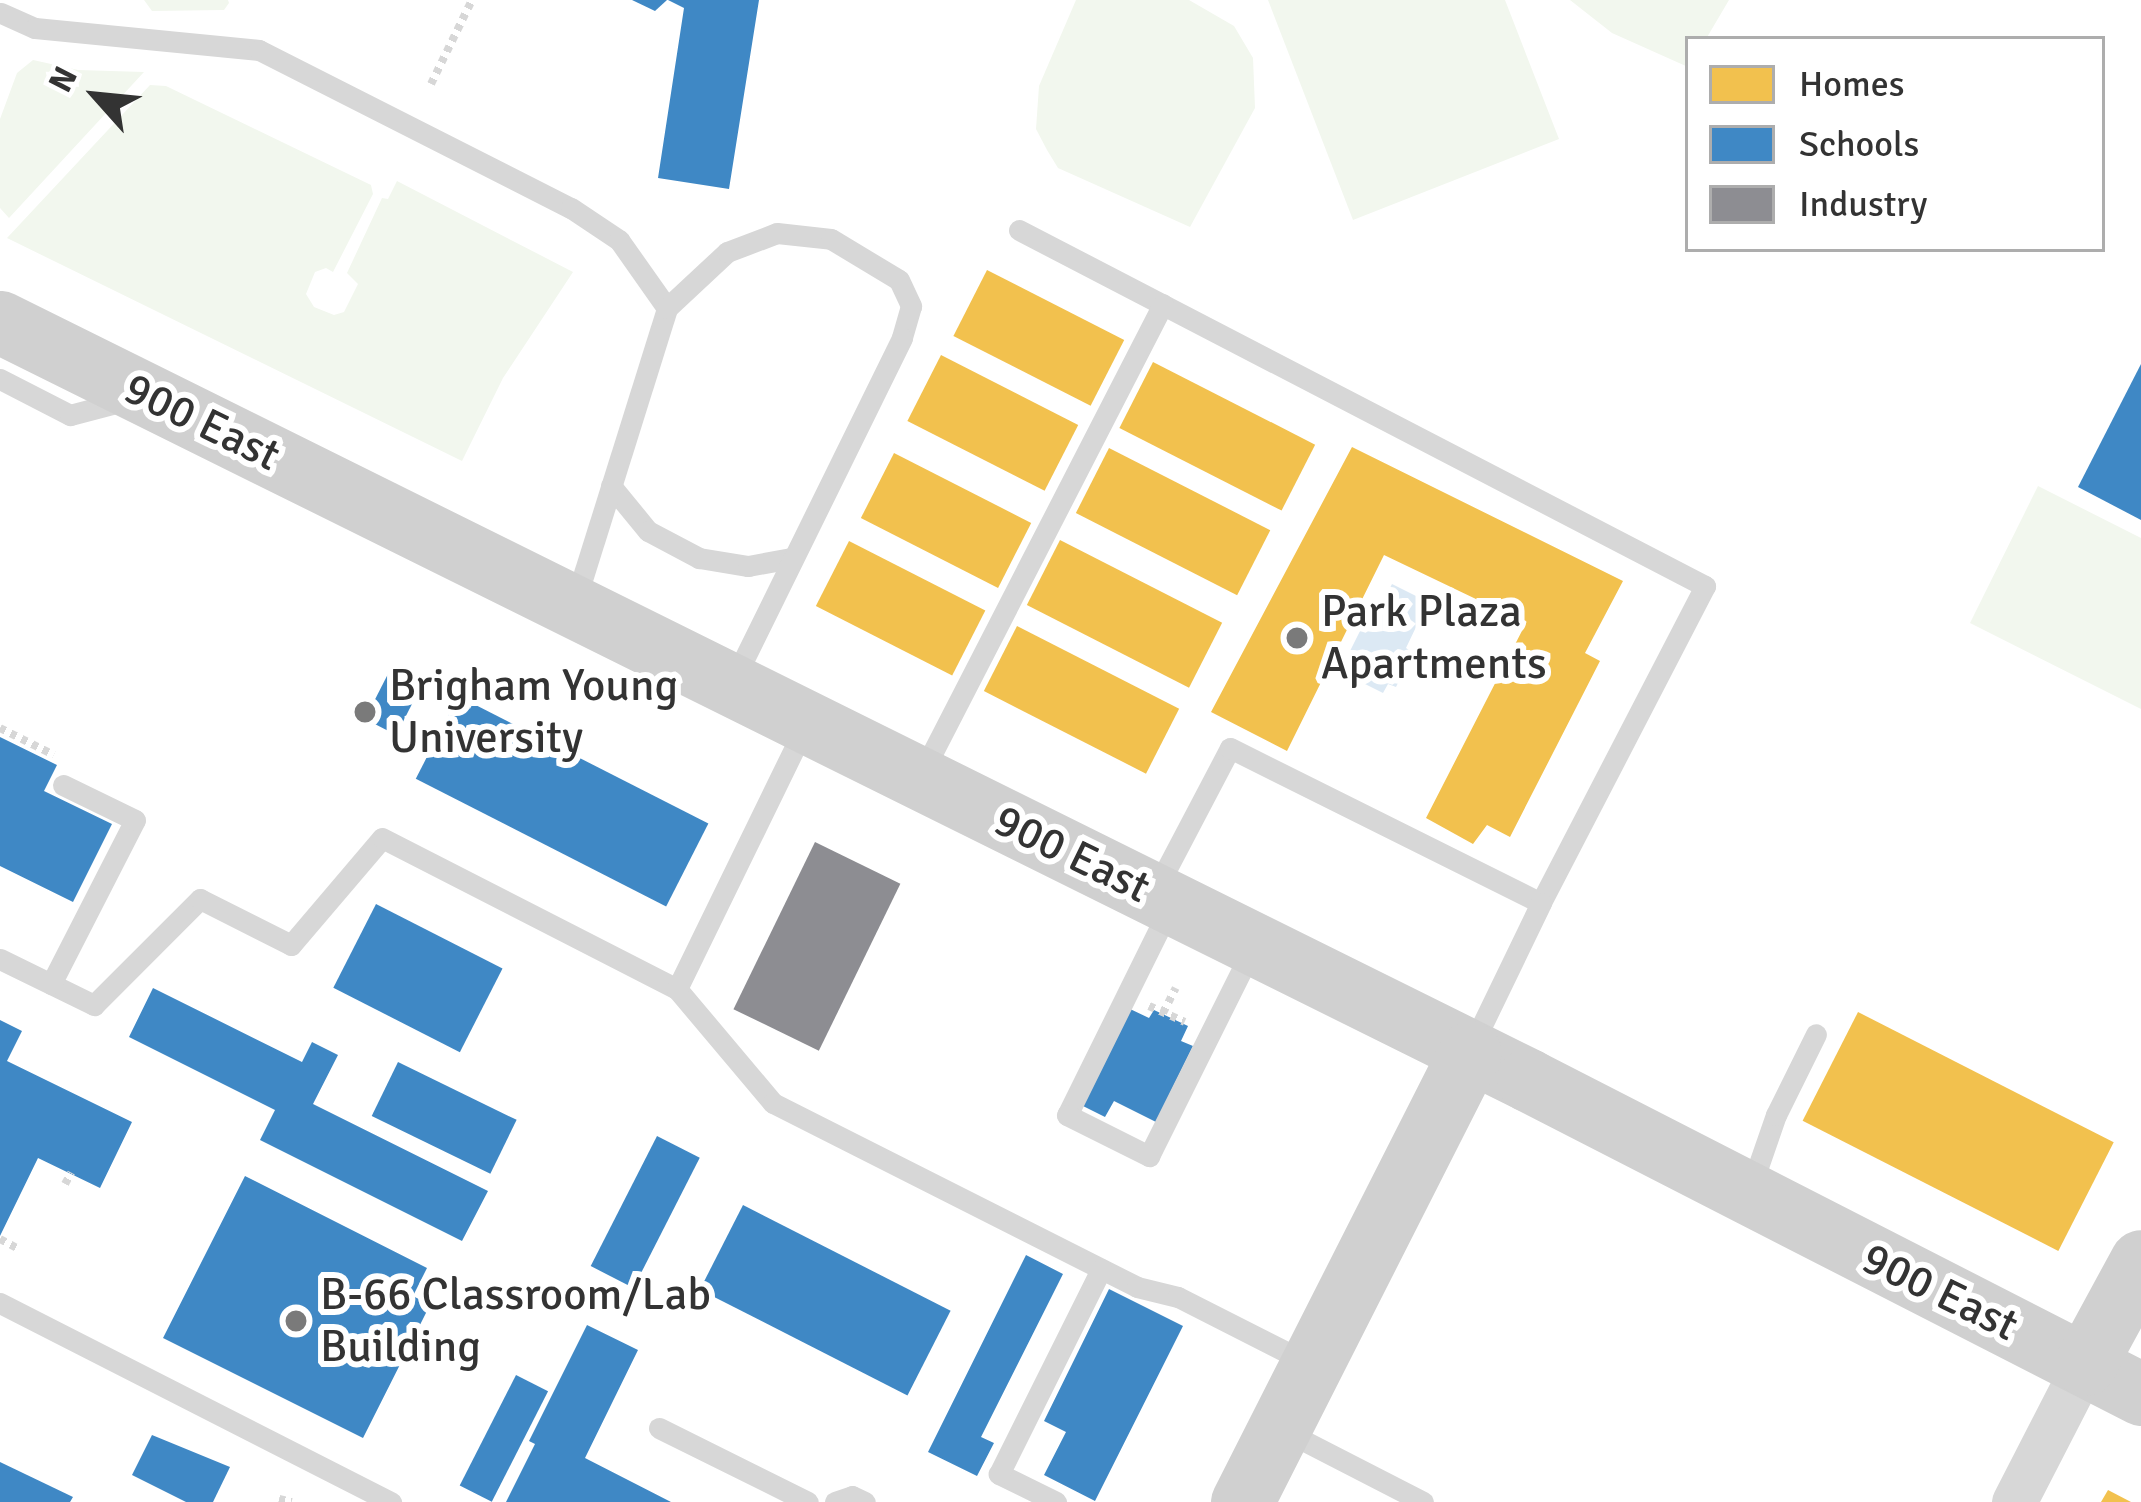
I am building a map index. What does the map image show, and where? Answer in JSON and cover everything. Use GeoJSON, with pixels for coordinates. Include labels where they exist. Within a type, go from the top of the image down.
{"type":"FeatureCollection","features":[{"type":"Feature","properties":{"kind":"main road","name":"900 East"},"geometry":{"type":"LineString","coordinates":[[0,322],[1470,1052],[2141,1394]]}},
{"type":"Feature","properties":{"kind":"main road"},"geometry":{"type":"LineString","coordinates":[[1242,1502],[1470,1052]]}},
{"type":"Feature","properties":{"kind":"main road"},"geometry":{"type":"LineString","coordinates":[[2085,1364],[2141,1262]]}},
{"type":"Feature","properties":{"kind":"street"},"geometry":{"type":"LineString","coordinates":[[2014,1502],[2085,1364]]}},
{"type":"Feature","properties":{"kind":"lane"},"geometry":{"type":"LineString","coordinates":[[1,13],[35,28],[259,50],[571,208],[619,240],[667,308]]}},
{"type":"Feature","properties":{"kind":"lane"},"geometry":{"type":"LineString","coordinates":[[1019,230],[1705,586],[1541,903],[1470,1052]]}},
{"type":"Feature","properties":{"kind":"lane"},"geometry":{"type":"LineString","coordinates":[[573,607],[667,308],[728,252],[777,233],[831,239],[899,280],[910,307],[902,338],[731,685]]}},
{"type":"Feature","properties":{"kind":"lane"},"geometry":{"type":"LineString","coordinates":[[919,778],[1163,304]]}},
{"type":"Feature","properties":{"kind":"lane"},"geometry":{"type":"LineString","coordinates":[[0,379],[70,415],[147,395]]}},
{"type":"Feature","properties":{"kind":"lane"},"geometry":{"type":"LineString","coordinates":[[611,486],[648,531],[698,559],[748,566],[792,558]]}},
{"type":"Feature","properties":{"kind":"lane"},"geometry":{"type":"LineString","coordinates":[[677,988],[807,723]]}},
{"type":"Feature","properties":{"kind":"lane"},"geometry":{"type":"LineString","coordinates":[[1255,945],[1149,1156],[1067,1115],[1127,994],[1162,899],[1230,748],[1541,903]]}},
{"type":"Feature","properties":{"kind":"lane"},"geometry":{"type":"LineString","coordinates":[[51,984],[135,820],[63,785]]}},
{"type":"Feature","properties":{"kind":"lane"},"geometry":{"type":"LineString","coordinates":[[0,959],[94,1006],[200,899],[291,944],[382,838],[677,988],[773,1103],[1137,1287],[1178,1297],[1312,1365]]}},
{"type":"Feature","properties":{"kind":"lane"},"geometry":{"type":"LineString","coordinates":[[1749,1193],[1776,1115],[1816,1034]]}},
{"type":"Feature","properties":{"kind":"lane"},"geometry":{"type":"LineString","coordinates":[[1056,1502],[999,1474],[1101,1269]]}},
{"type":"Feature","properties":{"kind":"lane"},"geometry":{"type":"LineString","coordinates":[[0,1303],[391,1502]]}},
{"type":"Feature","properties":{"kind":"lane"},"geometry":{"type":"LineString","coordinates":[[659,1428],[808,1502]]}},
{"type":"Feature","properties":{"kind":"lane"},"geometry":{"type":"LineString","coordinates":[[1279,1428],[1423,1502]]}},
{"type":"Feature","properties":{"kind":"lane"},"geometry":{"type":"LineString","coordinates":[[836,1502],[852,1496],[865,1502]]}},
{"type":"Feature","properties":{"kind":"path"},"geometry":{"type":"LineString","coordinates":[[431,84],[472,0]]}},
{"type":"Feature","properties":{"kind":"path"},"geometry":{"type":"LineString","coordinates":[[0,728],[48,753]]}},
{"type":"Feature","properties":{"kind":"path"},"geometry":{"type":"LineString","coordinates":[[1164,1012],[1176,988]]}},
{"type":"Feature","properties":{"kind":"path"},"geometry":{"type":"LineString","coordinates":[[1127,994],[1209,1034]]}},
{"type":"Feature","properties":{"kind":"path"},"geometry":{"type":"LineString","coordinates":[[65,1184],[70,1173]]}},
{"type":"Feature","properties":{"kind":"path"},"geometry":{"type":"LineString","coordinates":[[0,1239],[17,1248]]}},
{"type":"Feature","properties":{"kind":"path"},"geometry":{"type":"LineString","coordinates":[[279,1498],[296,1500]]}},
{"type":"Feature","properties":{"kind":"shaded area"},"geometry":{"type":"Polygon","coordinates":[[[144,0],[229,3],[224,10],[152,11],[144,0]]]}},
{"type":"Feature","properties":{"kind":"shaded area"},"geometry":{"type":"Polygon","coordinates":[[[1076,0],[1189,0],[1234,26],[1253,58],[1255,108],[1190,227],[1058,168],[1036,129],[1039,86],[1076,0]]]}},
{"type":"Feature","properties":{"kind":"shaded area"},"geometry":{"type":"Polygon","coordinates":[[[1268,0],[1505,0],[1559,139],[1353,220],[1268,0]]]}},
{"type":"Feature","properties":{"kind":"shaded area"},"geometry":{"type":"Polygon","coordinates":[[[1570,0],[1729,0],[1708,36],[1685,36],[1685,66],[1612,33],[1570,0]]]}},
{"type":"Feature","properties":{"kind":"shaded area"},"geometry":{"type":"Polygon","coordinates":[[[33,60],[78,70],[144,72],[9,218],[0,208],[0,119],[17,73],[33,60]]]}},
{"type":"Feature","properties":{"kind":"shaded area"},"geometry":{"type":"Polygon","coordinates":[[[150,85],[166,86],[371,185],[373,194],[333,272],[326,268],[315,272],[306,294],[314,307],[334,315],[344,312],[358,284],[347,273],[382,198],[388,199],[397,181],[573,272],[503,378],[462,461],[7,238],[150,85]]]}},
{"type":"Feature","properties":{"kind":"shaded area"},"geometry":{"type":"Polygon","coordinates":[[[2038,486],[2141,538],[2141,709],[1970,623],[2038,486]]]}},
{"type":"Feature","properties":{"kind":"shaded area"},"geometry":{"type":"Polygon","coordinates":[[[1392,584],[1428,602],[1406,648],[1413,653],[1396,687],[1388,684],[1383,693],[1347,675],[1351,667],[1344,663],[1362,627],[1369,629],[1392,584]]]}},
{"type":"Feature","properties":{"kind":"building: Homes"},"geometry":{"type":"Polygon","coordinates":[[[987,270],[1124,340],[1091,406],[953,336],[987,270]]]}},
{"type":"Feature","properties":{"kind":"building: Homes"},"geometry":{"type":"Polygon","coordinates":[[[941,355],[1078,425],[1045,491],[907,421],[941,355]]]}},
{"type":"Feature","properties":{"kind":"building: Homes"},"geometry":{"type":"Polygon","coordinates":[[[1153,362],[1315,445],[1282,511],[1119,428],[1153,362]]]}},
{"type":"Feature","properties":{"kind":"building: Homes","name":"Park Plaza Apartments"},"geometry":{"type":"Polygon","coordinates":[[[1352,447],[1623,581],[1585,653],[1600,661],[1510,837],[1487,825],[1473,844],[1426,818],[1526,623],[1384,555],[1287,751],[1211,712],[1352,447]]]}},
{"type":"Feature","properties":{"kind":"building: Homes"},"geometry":{"type":"Polygon","coordinates":[[[1109,448],[1270,530],[1237,595],[1076,513],[1109,448]]]}},
{"type":"Feature","properties":{"kind":"building: Homes"},"geometry":{"type":"Polygon","coordinates":[[[894,453],[1031,523],[998,588],[861,518],[894,453]]]}},
{"type":"Feature","properties":{"kind":"building: Homes"},"geometry":{"type":"Polygon","coordinates":[[[1060,540],[1222,623],[1189,688],[1027,605],[1060,540]]]}},
{"type":"Feature","properties":{"kind":"building: Homes"},"geometry":{"type":"Polygon","coordinates":[[[849,541],[985,610],[952,676],[816,606],[849,541]]]}},
{"type":"Feature","properties":{"kind":"building: Homes"},"geometry":{"type":"Polygon","coordinates":[[[1017,626],[1179,709],[1146,774],[984,691],[1017,626]]]}},
{"type":"Feature","properties":{"kind":"building: Homes"},"geometry":{"type":"Polygon","coordinates":[[[1858,1012],[2114,1142],[2058,1251],[1803,1121],[1858,1012]]]}},
{"type":"Feature","properties":{"kind":"building: Homes"},"geometry":{"type":"Polygon","coordinates":[[[2108,1490],[2131,1502],[2101,1502],[2108,1490]]]}},
{"type":"Feature","properties":{"kind":"building: Schools"},"geometry":{"type":"Polygon","coordinates":[[[632,0],[667,0],[655,11],[632,0]]]}},
{"type":"Feature","properties":{"kind":"building: Schools"},"geometry":{"type":"Polygon","coordinates":[[[668,0],[759,0],[729,189],[658,178],[684,8],[668,0]]]}},
{"type":"Feature","properties":{"kind":"building: Schools"},"geometry":{"type":"Polygon","coordinates":[[[2141,364],[2141,520],[2078,487],[2141,364]]]}},
{"type":"Feature","properties":{"kind":"building: Schools"},"geometry":{"type":"Polygon","coordinates":[[[390,670],[421,686],[396,735],[365,719],[390,670]]]}},
{"type":"Feature","properties":{"kind":"building: Schools"},"geometry":{"type":"Polygon","coordinates":[[[458,696],[708,824],[666,906],[416,779],[458,696]]]}},
{"type":"Feature","properties":{"kind":"building: Schools"},"geometry":{"type":"Polygon","coordinates":[[[0,737],[57,765],[44,791],[112,824],[73,902],[0,866],[0,737]]]}},
{"type":"Feature","properties":{"kind":"building: Schools"},"geometry":{"type":"Polygon","coordinates":[[[376,904],[503,968],[460,1052],[333,988],[376,904]]]}},
{"type":"Feature","properties":{"kind":"building: Schools"},"geometry":{"type":"Polygon","coordinates":[[[153,988],[302,1062],[312,1042],[338,1055],[313,1104],[488,1191],[462,1241],[260,1140],[275,1110],[129,1037],[153,988]]]}},
{"type":"Feature","properties":{"kind":"building: Schools"},"geometry":{"type":"Polygon","coordinates":[[[1128,1008],[1149,1018],[1154,1010],[1188,1026],[1181,1041],[1193,1046],[1156,1122],[1114,1101],[1105,1117],[1081,1105],[1128,1008]]]}},
{"type":"Feature","properties":{"kind":"building: Schools"},"geometry":{"type":"Polygon","coordinates":[[[0,1020],[22,1031],[7,1061],[132,1122],[100,1188],[38,1158],[0,1236],[0,1020]]]}},
{"type":"Feature","properties":{"kind":"building: Schools"},"geometry":{"type":"Polygon","coordinates":[[[398,1062],[517,1120],[490,1174],[372,1116],[398,1062]]]}},
{"type":"Feature","properties":{"kind":"building: Schools"},"geometry":{"type":"Polygon","coordinates":[[[657,1136],[700,1158],[633,1288],[591,1266],[657,1136]]]}},
{"type":"Feature","properties":{"kind":"building: Schools","name":"B-66 Classroom/Lab Building"},"geometry":{"type":"Polygon","coordinates":[[[245,1176],[427,1268],[413,1296],[430,1305],[363,1438],[163,1338],[245,1176]]]}},
{"type":"Feature","properties":{"kind":"building: Schools"},"geometry":{"type":"Polygon","coordinates":[[[743,1205],[951,1311],[907,1395],[700,1290],[743,1205]]]}},
{"type":"Feature","properties":{"kind":"building: Schools"},"geometry":{"type":"Polygon","coordinates":[[[1026,1255],[1063,1274],[981,1437],[994,1443],[977,1476],[928,1452],[1026,1255]]]}},
{"type":"Feature","properties":{"kind":"building: Schools"},"geometry":{"type":"Polygon","coordinates":[[[1109,1289],[1183,1326],[1095,1501],[1044,1475],[1066,1432],[1044,1421],[1109,1289]]]}},
{"type":"Feature","properties":{"kind":"building: Schools"},"geometry":{"type":"Polygon","coordinates":[[[587,1325],[638,1350],[585,1458],[671,1502],[506,1502],[535,1444],[529,1441],[587,1325]]]}},
{"type":"Feature","properties":{"kind":"building: Schools"},"geometry":{"type":"Polygon","coordinates":[[[516,1375],[548,1391],[492,1502],[460,1485],[516,1375]]]}},
{"type":"Feature","properties":{"kind":"building: Schools"},"geometry":{"type":"Polygon","coordinates":[[[152,1435],[230,1467],[213,1502],[186,1502],[132,1475],[152,1435]]]}},
{"type":"Feature","properties":{"kind":"building: Schools"},"geometry":{"type":"Polygon","coordinates":[[[0,1462],[73,1497],[70,1502],[0,1502],[0,1462]]]}},
{"type":"Feature","properties":{"kind":"building: Industry"},"geometry":{"type":"Polygon","coordinates":[[[815,842],[900,884],[819,1051],[733,1009],[815,842]]]}},
{"type":"Feature","properties":{"kind":"place","name":"Park Plaza Apartments"},"geometry":{"type":"Point","coordinates":[1297,638]}},
{"type":"Feature","properties":{"kind":"place","name":"Brigham Young University"},"geometry":{"type":"Point","coordinates":[365,712]}},
{"type":"Feature","properties":{"kind":"place","name":"B-66 Classroom/Lab Building"},"geometry":{"type":"Point","coordinates":[296,1321]}}]}
